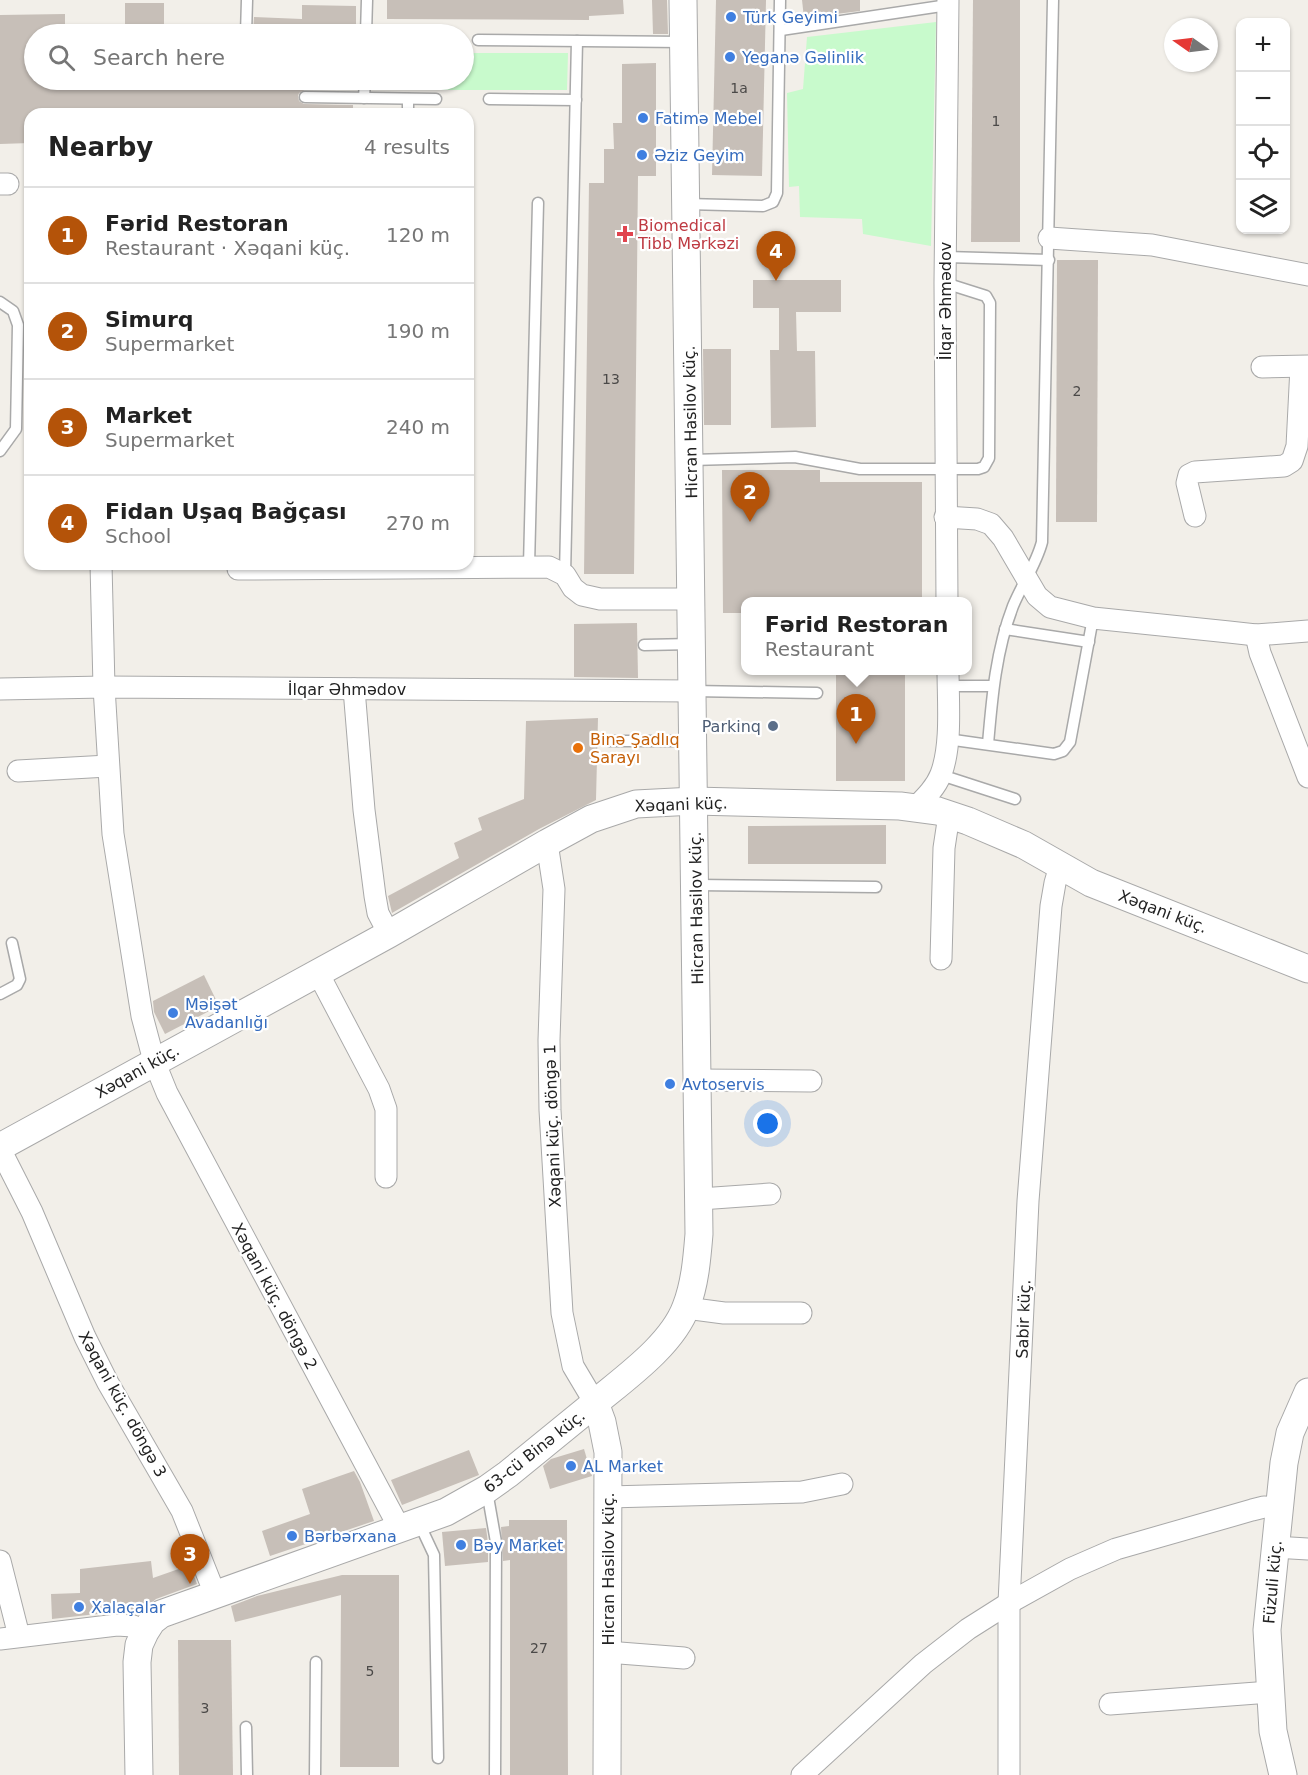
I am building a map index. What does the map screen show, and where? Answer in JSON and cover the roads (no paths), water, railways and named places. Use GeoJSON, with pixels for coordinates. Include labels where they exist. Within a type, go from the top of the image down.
{"type":"FeatureCollection","features":[{"type":"Feature","properties":{"kind":"street","name":"Hicran Hasilov küç."},"geometry":{"type":"LineString","coordinates":[[607,1775],[607,1439],[595,1403],[650,1357],[667,1338],[686,1308],[696,1263],[700,1199],[683,0]]}},
{"type":"Feature","properties":{"kind":"street","name":"İlqar Əhmədov"},"geometry":{"type":"LineString","coordinates":[[947,597],[945,283],[948,3]]}},
{"type":"Feature","properties":{"kind":"street"},"geometry":{"type":"LineString","coordinates":[[1049,238],[1152,245],[1308,275]]}},
{"type":"Feature","properties":{"kind":"street"},"geometry":{"type":"LineString","coordinates":[[1195,516],[1187,483],[1189,475],[1195,472],[1284,466],[1292,461],[1297,446],[1304,367],[1262,367]]}},
{"type":"Feature","properties":{"kind":"street"},"geometry":{"type":"LineString","coordinates":[[945,517],[977,519],[990,524],[1003,538],[1037,596],[1050,607],[1093,618],[1256,635],[1308,631]]}},
{"type":"Feature","properties":{"kind":"street"},"geometry":{"type":"LineString","coordinates":[[474,566],[549,567],[565,574],[573,588],[582,595],[600,599],[692,599]]}},
{"type":"Feature","properties":{"kind":"street","name":"Xəqani küç. döngə 2"},"geometry":{"type":"LineString","coordinates":[[101,570],[104,687],[113,834],[142,1016],[154,1061],[167,1094],[409,1526]]}},
{"type":"Feature","properties":{"kind":"street"},"geometry":{"type":"LineString","coordinates":[[1256,635],[1260,653],[1308,777]]}},
{"type":"Feature","properties":{"kind":"street"},"geometry":{"type":"LineString","coordinates":[[916,807],[933,789],[941,775],[947,739],[948,678]]}},
{"type":"Feature","properties":{"kind":"street","name":"İlqar Əhmədov"},"geometry":{"type":"LineString","coordinates":[[0,689],[104,687],[693,690]]}},
{"type":"Feature","properties":{"kind":"street"},"geometry":{"type":"LineString","coordinates":[[354,689],[364,810],[375,896],[378,913],[389,934]]}},
{"type":"Feature","properties":{"kind":"street"},"geometry":{"type":"LineString","coordinates":[[18,771],[108,766]]}},
{"type":"Feature","properties":{"kind":"street","name":"Xəqani küç."},"geometry":{"type":"LineString","coordinates":[[0,1148],[154,1061],[389,934],[591,819],[636,804],[694,801],[916,807],[949,815],[1024,845],[1091,883],[1308,969]]}},
{"type":"Feature","properties":{"kind":"street"},"geometry":{"type":"LineString","coordinates":[[941,959],[944,848],[949,815]]}},
{"type":"Feature","properties":{"kind":"street","name":"Xəqani küç. döngə 1"},"geometry":{"type":"LineString","coordinates":[[547,843],[554,889],[549,1040],[550,1110],[562,1313],[573,1366],[595,1403]]}},
{"type":"Feature","properties":{"kind":"street","name":"Sabir küç."},"geometry":{"type":"LineString","coordinates":[[1009,1775],[1009,1603],[1028,1201],[1051,906],[1060,866]]}},
{"type":"Feature","properties":{"kind":"street"},"geometry":{"type":"LineString","coordinates":[[318,973],[379,1089],[386,1109],[386,1177]]}},
{"type":"Feature","properties":{"kind":"street"},"geometry":{"type":"LineString","coordinates":[[698,1080],[811,1081]]}},
{"type":"Feature","properties":{"kind":"street","name":"Xəqani küç. döngə 3"},"geometry":{"type":"LineString","coordinates":[[0,1148],[32,1212],[85,1337],[108,1383],[182,1511],[215,1594]]}},
{"type":"Feature","properties":{"kind":"street"},"geometry":{"type":"LineString","coordinates":[[700,1199],[770,1194]]}},
{"type":"Feature","properties":{"kind":"street"},"geometry":{"type":"LineString","coordinates":[[686,1308],[724,1313],[801,1313]]}},
{"type":"Feature","properties":{"kind":"street","name":"Füzuli küç."},"geometry":{"type":"LineString","coordinates":[[1283,1775],[1273,1731],[1267,1630],[1284,1463],[1290,1433],[1308,1392]]}},
{"type":"Feature","properties":{"kind":"street","name":"63-cü Binə küç."},"geometry":{"type":"LineString","coordinates":[[145,1632],[152,1621],[161,1614],[446,1512],[486,1490],[508,1474],[595,1403]]}},
{"type":"Feature","properties":{"kind":"street"},"geometry":{"type":"LineString","coordinates":[[608,1497],[802,1492],[842,1484]]}},
{"type":"Feature","properties":{"kind":"street"},"geometry":{"type":"LineString","coordinates":[[802,1775],[923,1664],[968,1629],[1009,1603],[1070,1569],[1116,1549],[1252,1510],[1264,1507],[1279,1508]]}},
{"type":"Feature","properties":{"kind":"street"},"geometry":{"type":"LineString","coordinates":[[1274,1547],[1308,1549]]}},
{"type":"Feature","properties":{"kind":"street"},"geometry":{"type":"LineString","coordinates":[[0,1561],[10,1637],[117,1625],[133,1626],[145,1632],[139,1645],[137,1662],[139,1775]]}},
{"type":"Feature","properties":{"kind":"street"},"geometry":{"type":"LineString","coordinates":[[607,1652],[684,1658]]}},
{"type":"Feature","properties":{"kind":"street"},"geometry":{"type":"LineString","coordinates":[[1110,1704],[1270,1692]]}},
{"type":"Feature","properties":{"kind":"lane"},"geometry":{"type":"LineString","coordinates":[[246,24],[247,0]]}},
{"type":"Feature","properties":{"kind":"lane"},"geometry":{"type":"LineString","coordinates":[[366,0],[366,24]]}},
{"type":"Feature","properties":{"kind":"lane"},"geometry":{"type":"LineString","coordinates":[[687,204],[763,206],[773,202],[777,193],[780,0]]}},
{"type":"Feature","properties":{"kind":"lane"},"geometry":{"type":"LineString","coordinates":[[988,744],[993,686],[1005,629],[1042,542],[1053,0]]}},
{"type":"Feature","properties":{"kind":"lane"},"geometry":{"type":"LineString","coordinates":[[781,30],[948,3]]}},
{"type":"Feature","properties":{"kind":"lane"},"geometry":{"type":"LineString","coordinates":[[478,40],[683,42]]}},
{"type":"Feature","properties":{"kind":"lane"},"geometry":{"type":"LineString","coordinates":[[565,574],[578,41]]}},
{"type":"Feature","properties":{"kind":"lane"},"geometry":{"type":"LineString","coordinates":[[364,90],[364,98]]}},
{"type":"Feature","properties":{"kind":"lane"},"geometry":{"type":"LineString","coordinates":[[305,97],[436,99]]}},
{"type":"Feature","properties":{"kind":"lane"},"geometry":{"type":"LineString","coordinates":[[408,99],[408,108]]}},
{"type":"Feature","properties":{"kind":"lane"},"geometry":{"type":"LineString","coordinates":[[489,99],[576,100]]}},
{"type":"Feature","properties":{"kind":"lane"},"geometry":{"type":"LineString","coordinates":[[528,566],[538,203]]}},
{"type":"Feature","properties":{"kind":"lane"},"geometry":{"type":"LineString","coordinates":[[946,257],[1049,260]]}},
{"type":"Feature","properties":{"kind":"lane"},"geometry":{"type":"LineString","coordinates":[[690,460],[795,457],[860,469],[978,469],[984,466],[989,458],[990,303],[986,296],[945,283]]}},
{"type":"Feature","properties":{"kind":"lane"},"geometry":{"type":"LineString","coordinates":[[0,302],[13,311],[18,325],[18,348],[16,429],[0,451]]}},
{"type":"Feature","properties":{"kind":"lane"},"geometry":{"type":"LineString","coordinates":[[947,739],[1054,754],[1064,751],[1070,742],[1093,618]]}},
{"type":"Feature","properties":{"kind":"lane"},"geometry":{"type":"LineString","coordinates":[[1005,629],[1089,642]]}},
{"type":"Feature","properties":{"kind":"lane"},"geometry":{"type":"LineString","coordinates":[[644,645],[693,644]]}},
{"type":"Feature","properties":{"kind":"lane"},"geometry":{"type":"LineString","coordinates":[[948,678],[993,686]]}},
{"type":"Feature","properties":{"kind":"lane"},"geometry":{"type":"LineString","coordinates":[[693,690],[817,693]]}},
{"type":"Feature","properties":{"kind":"lane"},"geometry":{"type":"LineString","coordinates":[[609,741],[694,741]]}},
{"type":"Feature","properties":{"kind":"lane"},"geometry":{"type":"LineString","coordinates":[[941,775],[1015,800]]}},
{"type":"Feature","properties":{"kind":"lane"},"geometry":{"type":"LineString","coordinates":[[696,885],[876,887]]}},
{"type":"Feature","properties":{"kind":"lane"},"geometry":{"type":"LineString","coordinates":[[0,993],[17,985],[20,979],[12,943]]}},
{"type":"Feature","properties":{"kind":"lane"},"geometry":{"type":"LineString","coordinates":[[486,1490],[496,1542],[495,1775]]}},
{"type":"Feature","properties":{"kind":"lane"},"geometry":{"type":"LineString","coordinates":[[409,1526],[434,1555],[438,1758]]}},
{"type":"Feature","properties":{"kind":"lane"},"geometry":{"type":"LineString","coordinates":[[315,1775],[316,1662]]}},
{"type":"Feature","properties":{"kind":"lane"},"geometry":{"type":"LineString","coordinates":[[246,1727],[247,1775]]}},
{"type":"Feature","properties":{"kind":"place","name":"Türk Geyimi"},"geometry":{"type":"Point","coordinates":[731,17]}},
{"type":"Feature","properties":{"kind":"place","name":"Yeganə Gəlinlik"},"geometry":{"type":"Point","coordinates":[730,57]}},
{"type":"Feature","properties":{"kind":"place","name":"Fatimə Mebel"},"geometry":{"type":"Point","coordinates":[643,118]}},
{"type":"Feature","properties":{"kind":"place","name":"Əziz Geyim"},"geometry":{"type":"Point","coordinates":[642,155]}},
{"type":"Feature","properties":{"kind":"place","name":"Biomedical Tibb Mərkəzi"},"geometry":{"type":"Point","coordinates":[625,234]}},
{"type":"Feature","properties":{"kind":"place","name":"Fidan Uşaq Bağçası"},"geometry":{"type":"Point","coordinates":[776,281]}},
{"type":"Feature","properties":{"kind":"place","name":"Simurq"},"geometry":{"type":"Point","coordinates":[750,522]}},
{"type":"Feature","properties":{"kind":"place","name":"Parkinq"},"geometry":{"type":"Point","coordinates":[773,726]}},
{"type":"Feature","properties":{"kind":"place","name":"Fərid Restoran"},"geometry":{"type":"Point","coordinates":[856,744]}},
{"type":"Feature","properties":{"kind":"place","name":"Binə Şadlıq Sarayı"},"geometry":{"type":"Point","coordinates":[578,748]}},
{"type":"Feature","properties":{"kind":"place","name":"Məişət Avadanlığı"},"geometry":{"type":"Point","coordinates":[173,1013]}},
{"type":"Feature","properties":{"kind":"place","name":"Avtoservis"},"geometry":{"type":"Point","coordinates":[670,1084]}},
{"type":"Feature","properties":{"kind":"place","name":"AL Market"},"geometry":{"type":"Point","coordinates":[571,1466]}},
{"type":"Feature","properties":{"kind":"place","name":"Bərbərxana"},"geometry":{"type":"Point","coordinates":[292,1536]}},
{"type":"Feature","properties":{"kind":"place","name":"Bəy Market"},"geometry":{"type":"Point","coordinates":[461,1545]}},
{"type":"Feature","properties":{"kind":"place","name":"Market"},"geometry":{"type":"Point","coordinates":[190,1584]}},
{"type":"Feature","properties":{"kind":"place","name":"Xalaçalar"},"geometry":{"type":"Point","coordinates":[79,1607]}}]}
